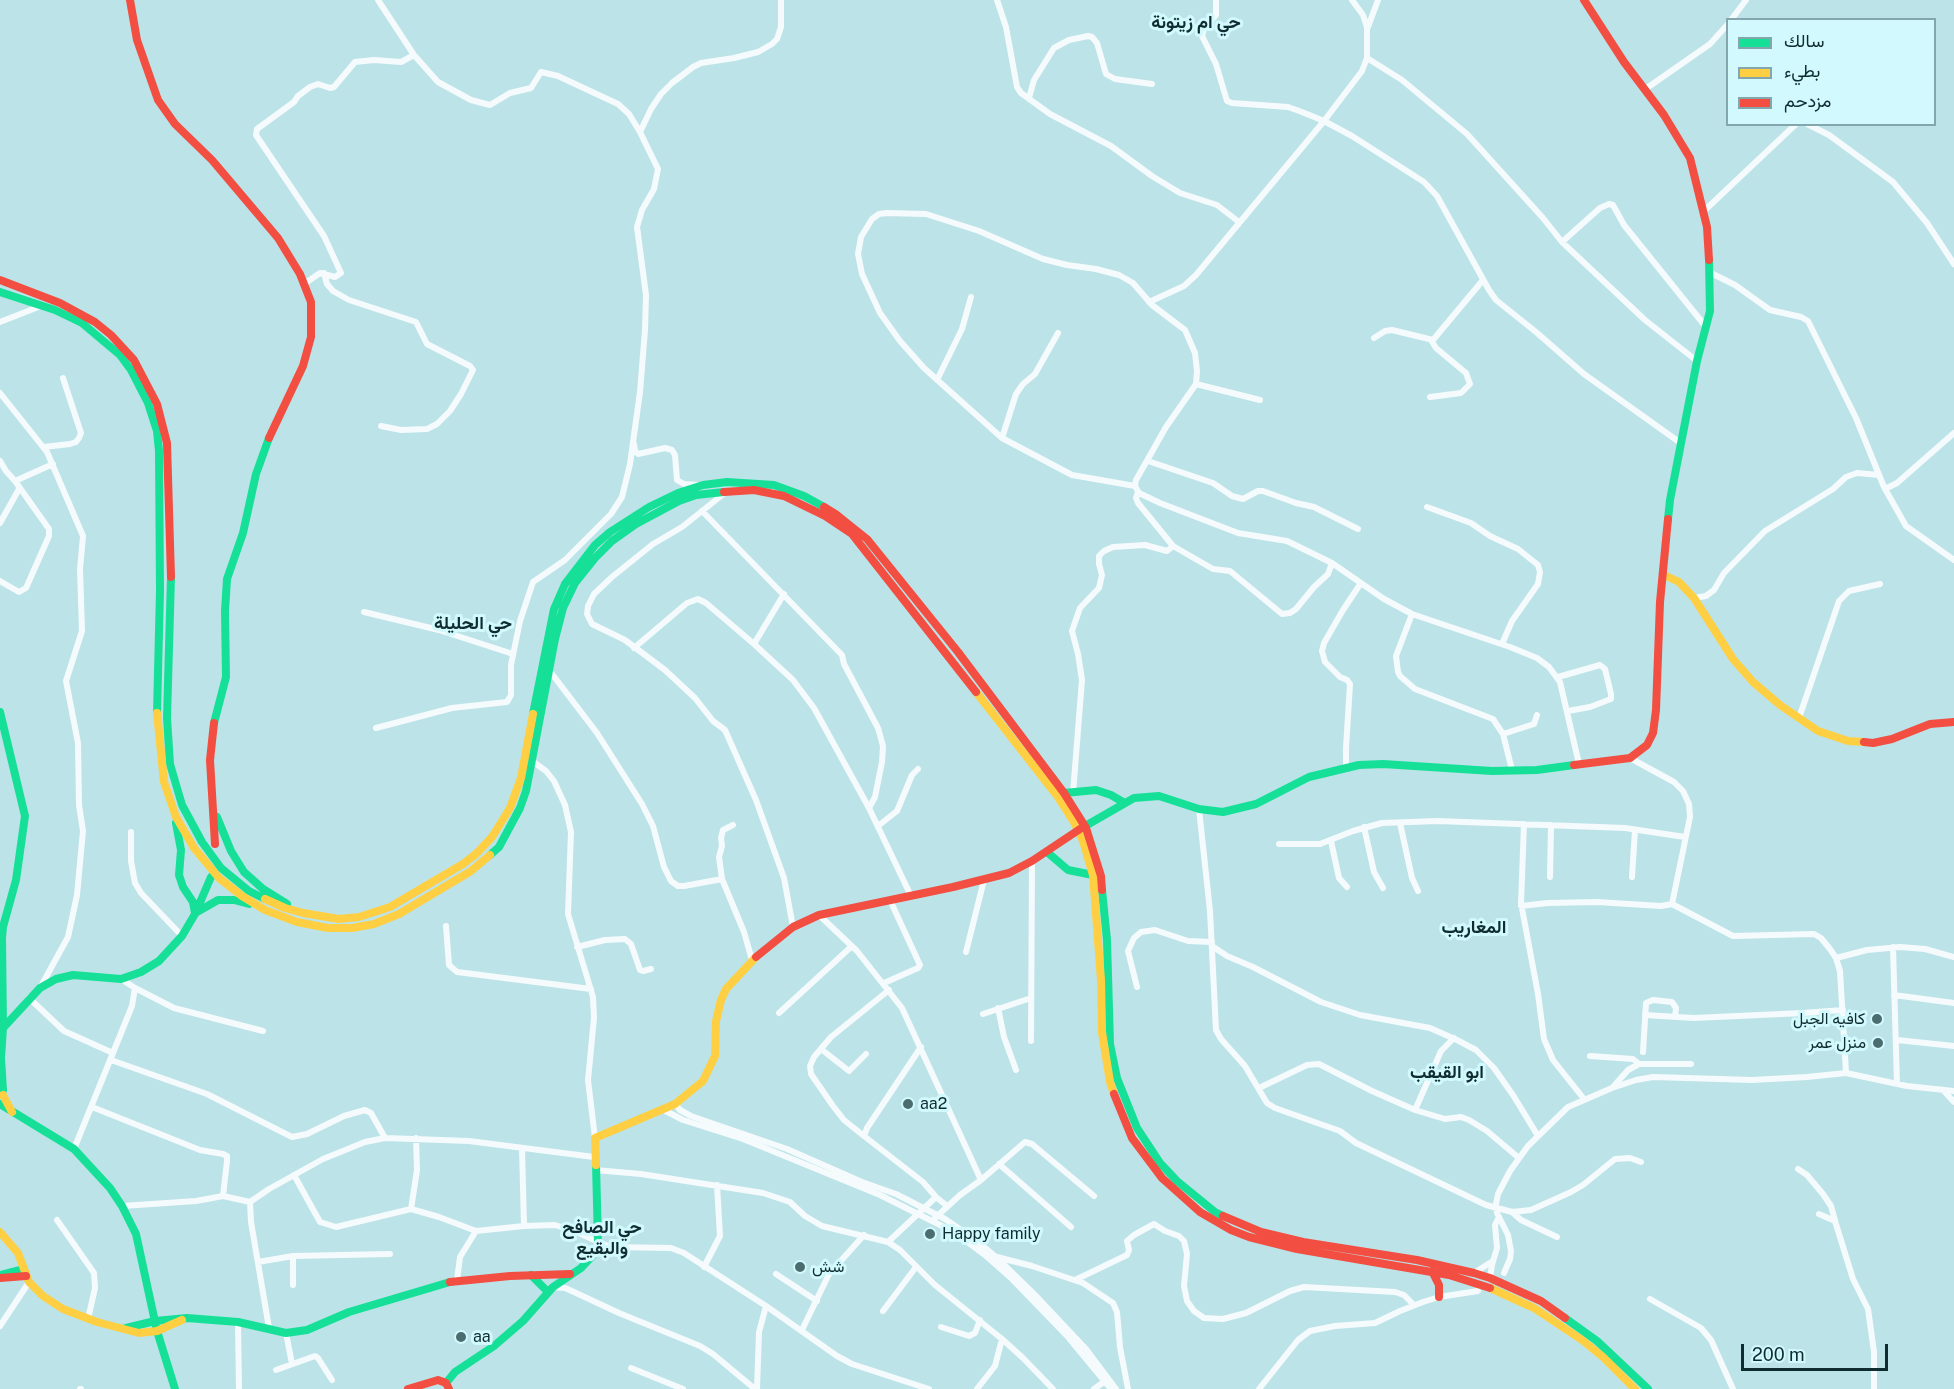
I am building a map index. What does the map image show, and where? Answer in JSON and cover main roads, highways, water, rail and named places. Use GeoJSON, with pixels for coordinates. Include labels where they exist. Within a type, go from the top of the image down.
{"type":"FeatureCollection","features":[{"type":"Feature","properties":{"kind":"main road"},"geometry":{"type":"LineString","coordinates":[[130,0],[137,39],[148,74],[165,111],[213,160],[264,220],[296,265],[310,302],[311,337],[303,366],[267,442],[243,533],[227,579],[226,677],[211,741],[215,844]]}},
{"type":"Feature","properties":{"kind":"main road"},"geometry":{"type":"LineString","coordinates":[[408,1389],[438,1380],[447,1386],[455,1372],[494,1346],[523,1321],[550,1290],[590,1260],[598,1242],[595,1138],[675,1104],[695,1089],[708,1072],[715,1056],[717,1021],[726,988],[752,960],[793,927],[819,915],[856,905],[911,896],[1009,873],[1047,852],[1123,802],[1140,796],[1159,796],[1199,809],[1223,812],[1256,804],[1309,777],[1346,767],[1383,764],[1483,771],[1537,770],[1630,758],[1645,748],[1653,733],[1667,517],[1710,305],[1709,272],[1704,211],[1690,158],[1664,115],[1624,62],[1584,0]]}},
{"type":"Feature","properties":{"kind":"main road"},"geometry":{"type":"LineString","coordinates":[[0,280],[60,303],[95,322],[125,349],[143,374],[159,410],[167,443],[170,509],[167,676],[168,745],[172,774],[182,805],[201,842],[221,868],[261,898],[303,913],[339,919],[359,917],[390,907],[476,854],[492,837],[510,808],[521,778],[548,631],[559,594],[574,569],[595,545],[630,518],[678,493],[703,485],[728,482],[774,485],[825,507],[859,531],[885,560],[1069,793],[1086,828],[1101,876],[1107,939],[1110,1044],[1115,1072],[1137,1128],[1160,1163],[1185,1189],[1207,1207],[1243,1226],[1303,1242],[1388,1254],[1490,1278],[1541,1301],[1578,1325],[1617,1358],[1648,1389]]}},
{"type":"Feature","properties":{"kind":"main road"},"geometry":{"type":"LineString","coordinates":[[0,292],[82,323],[109,344],[131,370],[148,403],[157,431],[159,451],[159,745],[164,783],[176,817],[207,866],[230,887],[265,909]]}},
{"type":"Feature","properties":{"kind":"main road"},"geometry":{"type":"LineString","coordinates":[[191,898],[203,901],[228,899],[239,901],[313,926],[351,928],[386,920],[471,871],[489,857],[505,839],[520,808],[532,761],[563,608],[576,583],[595,558],[628,529],[668,506],[696,495],[754,490],[784,496],[825,516],[852,534],[1058,797],[1074,822],[1093,875],[1101,980],[1102,1032],[1108,1071],[1124,1123],[1140,1151],[1162,1178],[1200,1212],[1221,1225],[1249,1237],[1297,1249],[1449,1275],[1474,1282],[1534,1308],[1594,1349],[1635,1389]]}},
{"type":"Feature","properties":{"kind":"main road"},"geometry":{"type":"LineString","coordinates":[[1664,575],[1679,582],[1694,598],[1740,668],[1762,691],[1799,718],[1830,736],[1869,743],[1892,739],[1930,724],[1954,722]]}},
{"type":"Feature","properties":{"kind":"main road"},"geometry":{"type":"LineString","coordinates":[[160,591],[170,591]]}},
{"type":"Feature","properties":{"kind":"main road"},"geometry":{"type":"LineString","coordinates":[[0,712],[2,728],[21,790],[25,816],[16,880],[3,927],[1,1095],[4,1108],[74,1149],[110,1188],[122,1206],[136,1234],[157,1331],[175,1389]]}},
{"type":"Feature","properties":{"kind":"main road"},"geometry":{"type":"LineString","coordinates":[[1069,793],[1102,791],[1123,802]]}},
{"type":"Feature","properties":{"kind":"main road"},"geometry":{"type":"LineString","coordinates":[[1077,812],[1083,792]]}},
{"type":"Feature","properties":{"kind":"main road"},"geometry":{"type":"LineString","coordinates":[[212,806],[231,851],[247,876],[270,894],[303,913]]}},
{"type":"Feature","properties":{"kind":"main road"},"geometry":{"type":"LineString","coordinates":[[176,817],[181,855],[179,875],[183,888],[191,898],[195,914]]}},
{"type":"Feature","properties":{"kind":"main road"},"geometry":{"type":"LineString","coordinates":[[181,855],[194,848]]}},
{"type":"Feature","properties":{"kind":"main road"},"geometry":{"type":"LineString","coordinates":[[1047,852],[1063,867],[1093,875]]}},
{"type":"Feature","properties":{"kind":"main road"},"geometry":{"type":"LineString","coordinates":[[1077,872],[1088,857]]}},
{"type":"Feature","properties":{"kind":"main road"},"geometry":{"type":"LineString","coordinates":[[441,877],[445,887]]}},
{"type":"Feature","properties":{"kind":"main road"},"geometry":{"type":"LineString","coordinates":[[3,1028],[29,998],[40,988],[56,979],[73,975],[121,979],[151,967],[168,954],[182,936],[203,901],[211,878]]}},
{"type":"Feature","properties":{"kind":"main road"},"geometry":{"type":"LineString","coordinates":[[0,1232],[14,1246],[27,1275],[44,1296],[63,1309],[88,1319],[139,1333],[157,1331],[187,1318]]}},
{"type":"Feature","properties":{"kind":"main road"},"geometry":{"type":"LineString","coordinates":[[1432,1271],[1439,1285],[1439,1297]]}},
{"type":"Feature","properties":{"kind":"main road"},"geometry":{"type":"LineString","coordinates":[[126,1329],[155,1321],[187,1318],[238,1322],[286,1332],[307,1330],[349,1312],[457,1280],[570,1274]]}},
{"type":"Feature","properties":{"kind":"main road"},"geometry":{"type":"LineString","coordinates":[[0,1276],[27,1275]]}},
{"type":"Feature","properties":{"kind":"main road"},"geometry":{"type":"LineString","coordinates":[[531,1275],[550,1290]]}},
{"type":"Feature","properties":{"kind":"main road"},"geometry":{"type":"LineString","coordinates":[[1439,1285],[1449,1275]]}},
{"type":"Feature","properties":{"kind":"place","name":"كافيه الجبل"},"geometry":{"type":"Point","coordinates":[1877,1019]}},
{"type":"Feature","properties":{"kind":"place","name":"منزل عمر"},"geometry":{"type":"Point","coordinates":[1878,1043]}},
{"type":"Feature","properties":{"kind":"place","name":"aa2"},"geometry":{"type":"Point","coordinates":[908,1104]}},
{"type":"Feature","properties":{"kind":"place","name":"Happy family"},"geometry":{"type":"Point","coordinates":[930,1234]}},
{"type":"Feature","properties":{"kind":"place","name":"شش"},"geometry":{"type":"Point","coordinates":[800,1267]}},
{"type":"Feature","properties":{"kind":"place","name":"aa"},"geometry":{"type":"Point","coordinates":[461,1337]}},
{"type":"Feature","properties":{"kind":"district","name":"حي ام زيتونة"},"geometry":{"type":"Point","coordinates":[1196,22]}},
{"type":"Feature","properties":{"kind":"district","name":"حي الحليلة"},"geometry":{"type":"Point","coordinates":[473,623]}},
{"type":"Feature","properties":{"kind":"district","name":"المغاريب"},"geometry":{"type":"Point","coordinates":[1474,927]}},
{"type":"Feature","properties":{"kind":"district","name":"ابو القيقب"},"geometry":{"type":"Point","coordinates":[1447,1072]}},
{"type":"Feature","properties":{"kind":"district","name":"حي الصافح والبقيع"},"geometry":{"type":"Point","coordinates":[602,1237]}}]}
